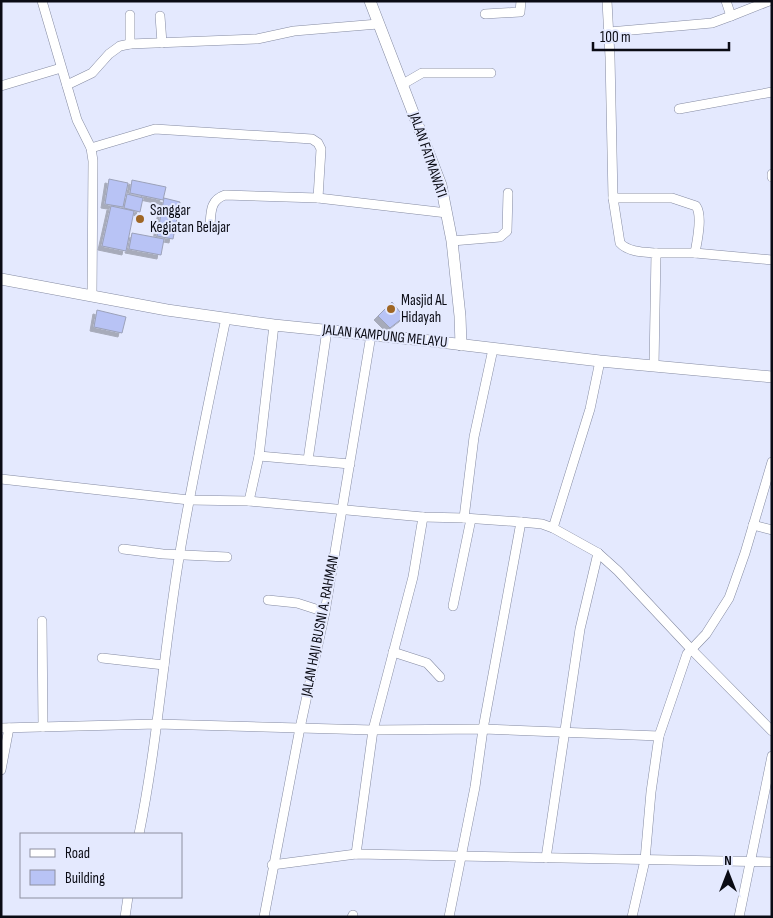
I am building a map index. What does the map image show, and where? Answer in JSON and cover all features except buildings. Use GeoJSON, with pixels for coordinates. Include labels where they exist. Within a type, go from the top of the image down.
{"type":"FeatureCollection","features":[{"type":"Feature","properties":{"kind":"main road","name":"JALAN FATMAWATI"},"geometry":{"type":"LineString","coordinates":[[370,1],[437,173],[452,241],[462,345]]}},
{"type":"Feature","properties":{"kind":"main road","name":"JALAN KAMPUNG MELAYU"},"geometry":{"type":"LineString","coordinates":[[1,279],[167,310],[274,325],[493,348],[600,362],[772,377]]}},
{"type":"Feature","properties":{"kind":"street"},"geometry":{"type":"LineString","coordinates":[[42,1],[77,120],[91,148],[93,161],[92,296]]}},
{"type":"Feature","properties":{"kind":"street"},"geometry":{"type":"LineString","coordinates":[[485,14],[520,12],[521,1]]}},
{"type":"Feature","properties":{"kind":"street"},"geometry":{"type":"LineString","coordinates":[[607,1],[613,198],[620,243],[624,247],[642,252],[695,253],[772,260]]}},
{"type":"Feature","properties":{"kind":"street"},"geometry":{"type":"LineString","coordinates":[[726,1],[731,16]]}},
{"type":"Feature","properties":{"kind":"street"},"geometry":{"type":"LineString","coordinates":[[609,32],[712,22],[769,1]]}},
{"type":"Feature","properties":{"kind":"street"},"geometry":{"type":"LineString","coordinates":[[130,15],[130,44]]}},
{"type":"Feature","properties":{"kind":"street"},"geometry":{"type":"LineString","coordinates":[[160,16],[162,43]]}},
{"type":"Feature","properties":{"kind":"street"},"geometry":{"type":"LineString","coordinates":[[67,85],[92,73],[109,54],[120,46],[130,44],[257,39],[294,31],[378,24]]}},
{"type":"Feature","properties":{"kind":"street"},"geometry":{"type":"LineString","coordinates":[[1,86],[61,68]]}},
{"type":"Feature","properties":{"kind":"street"},"geometry":{"type":"LineString","coordinates":[[403,84],[422,73],[491,73]]}},
{"type":"Feature","properties":{"kind":"street"},"geometry":{"type":"LineString","coordinates":[[679,109],[772,92]]}},
{"type":"Feature","properties":{"kind":"street"},"geometry":{"type":"LineString","coordinates":[[91,148],[155,129],[312,139],[318,143],[321,149],[318,198]]}},
{"type":"Feature","properties":{"kind":"street"},"geometry":{"type":"LineString","coordinates":[[452,241],[500,237],[507,231],[508,193]]}},
{"type":"Feature","properties":{"kind":"street"},"geometry":{"type":"LineString","coordinates":[[210,226],[211,207],[218,198],[225,195],[318,198],[447,213]]}},
{"type":"Feature","properties":{"kind":"street"},"geometry":{"type":"LineString","coordinates":[[613,198],[672,198],[696,206],[699,218],[695,253]]}},
{"type":"Feature","properties":{"kind":"street"},"geometry":{"type":"LineString","coordinates":[[654,366],[656,253]]}},
{"type":"Feature","properties":{"kind":"street"},"geometry":{"type":"LineString","coordinates":[[139,833],[157,724],[179,554],[226,318]]}},
{"type":"Feature","properties":{"kind":"street"},"geometry":{"type":"LineString","coordinates":[[249,501],[259,456],[274,325]]}},
{"type":"Feature","properties":{"kind":"street"},"geometry":{"type":"LineString","coordinates":[[308,460],[327,330]]}},
{"type":"Feature","properties":{"kind":"street","name":"JALAN HAJI BUSNI A. RAHMAN"},"geometry":{"type":"LineString","coordinates":[[264,917],[272,865],[325,612],[371,335]]}},
{"type":"Feature","properties":{"kind":"street"},"geometry":{"type":"LineString","coordinates":[[453,606],[468,518],[476,427],[493,348]]}},
{"type":"Feature","properties":{"kind":"street"},"geometry":{"type":"LineString","coordinates":[[553,528],[590,409],[600,362]]}},
{"type":"Feature","properties":{"kind":"street"},"geometry":{"type":"LineString","coordinates":[[259,456],[350,464]]}},
{"type":"Feature","properties":{"kind":"street"},"geometry":{"type":"LineString","coordinates":[[632,917],[644,860],[659,736],[690,649],[706,634],[729,598],[745,553],[772,462]]}},
{"type":"Feature","properties":{"kind":"street"},"geometry":{"type":"LineString","coordinates":[[1,479],[189,500],[249,501],[424,517],[468,518],[542,524],[553,528],[598,554],[618,571],[690,649],[772,731]]}},
{"type":"Feature","properties":{"kind":"street"},"geometry":{"type":"LineString","coordinates":[[356,854],[373,730],[413,577],[424,517]]}},
{"type":"Feature","properties":{"kind":"street"},"geometry":{"type":"LineString","coordinates":[[449,917],[475,787],[483,729],[521,522]]}},
{"type":"Feature","properties":{"kind":"street"},"geometry":{"type":"LineString","coordinates":[[753,525],[772,530]]}},
{"type":"Feature","properties":{"kind":"street"},"geometry":{"type":"LineString","coordinates":[[123,549],[164,554],[227,557]]}},
{"type":"Feature","properties":{"kind":"street"},"geometry":{"type":"LineString","coordinates":[[546,858],[582,618],[598,554]]}},
{"type":"Feature","properties":{"kind":"street"},"geometry":{"type":"LineString","coordinates":[[268,600],[297,603],[325,612]]}},
{"type":"Feature","properties":{"kind":"street"},"geometry":{"type":"LineString","coordinates":[[42,621],[43,727]]}},
{"type":"Feature","properties":{"kind":"street"},"geometry":{"type":"LineString","coordinates":[[393,652],[427,663],[440,677]]}},
{"type":"Feature","properties":{"kind":"street"},"geometry":{"type":"LineString","coordinates":[[102,658],[164,665]]}},
{"type":"Feature","properties":{"kind":"street"},"geometry":{"type":"LineString","coordinates":[[1,770],[5,728],[157,724],[373,730],[483,729],[659,736]]}},
{"type":"Feature","properties":{"kind":"street"},"geometry":{"type":"LineString","coordinates":[[739,917],[772,756]]}},
{"type":"Feature","properties":{"kind":"street"},"geometry":{"type":"LineString","coordinates":[[272,865],[356,854],[772,862]]}},
{"type":"Feature","properties":{"kind":"street"},"geometry":{"type":"LineString","coordinates":[[125,917],[128,898]]}},
{"type":"Feature","properties":{"kind":"place","name":"Sanggar Kegiatan Belajar"},"geometry":{"type":"Point","coordinates":[140,219]}},
{"type":"Feature","properties":{"kind":"place","name":"Masjid AL Hidayah"},"geometry":{"type":"Point","coordinates":[391,309]}}]}
